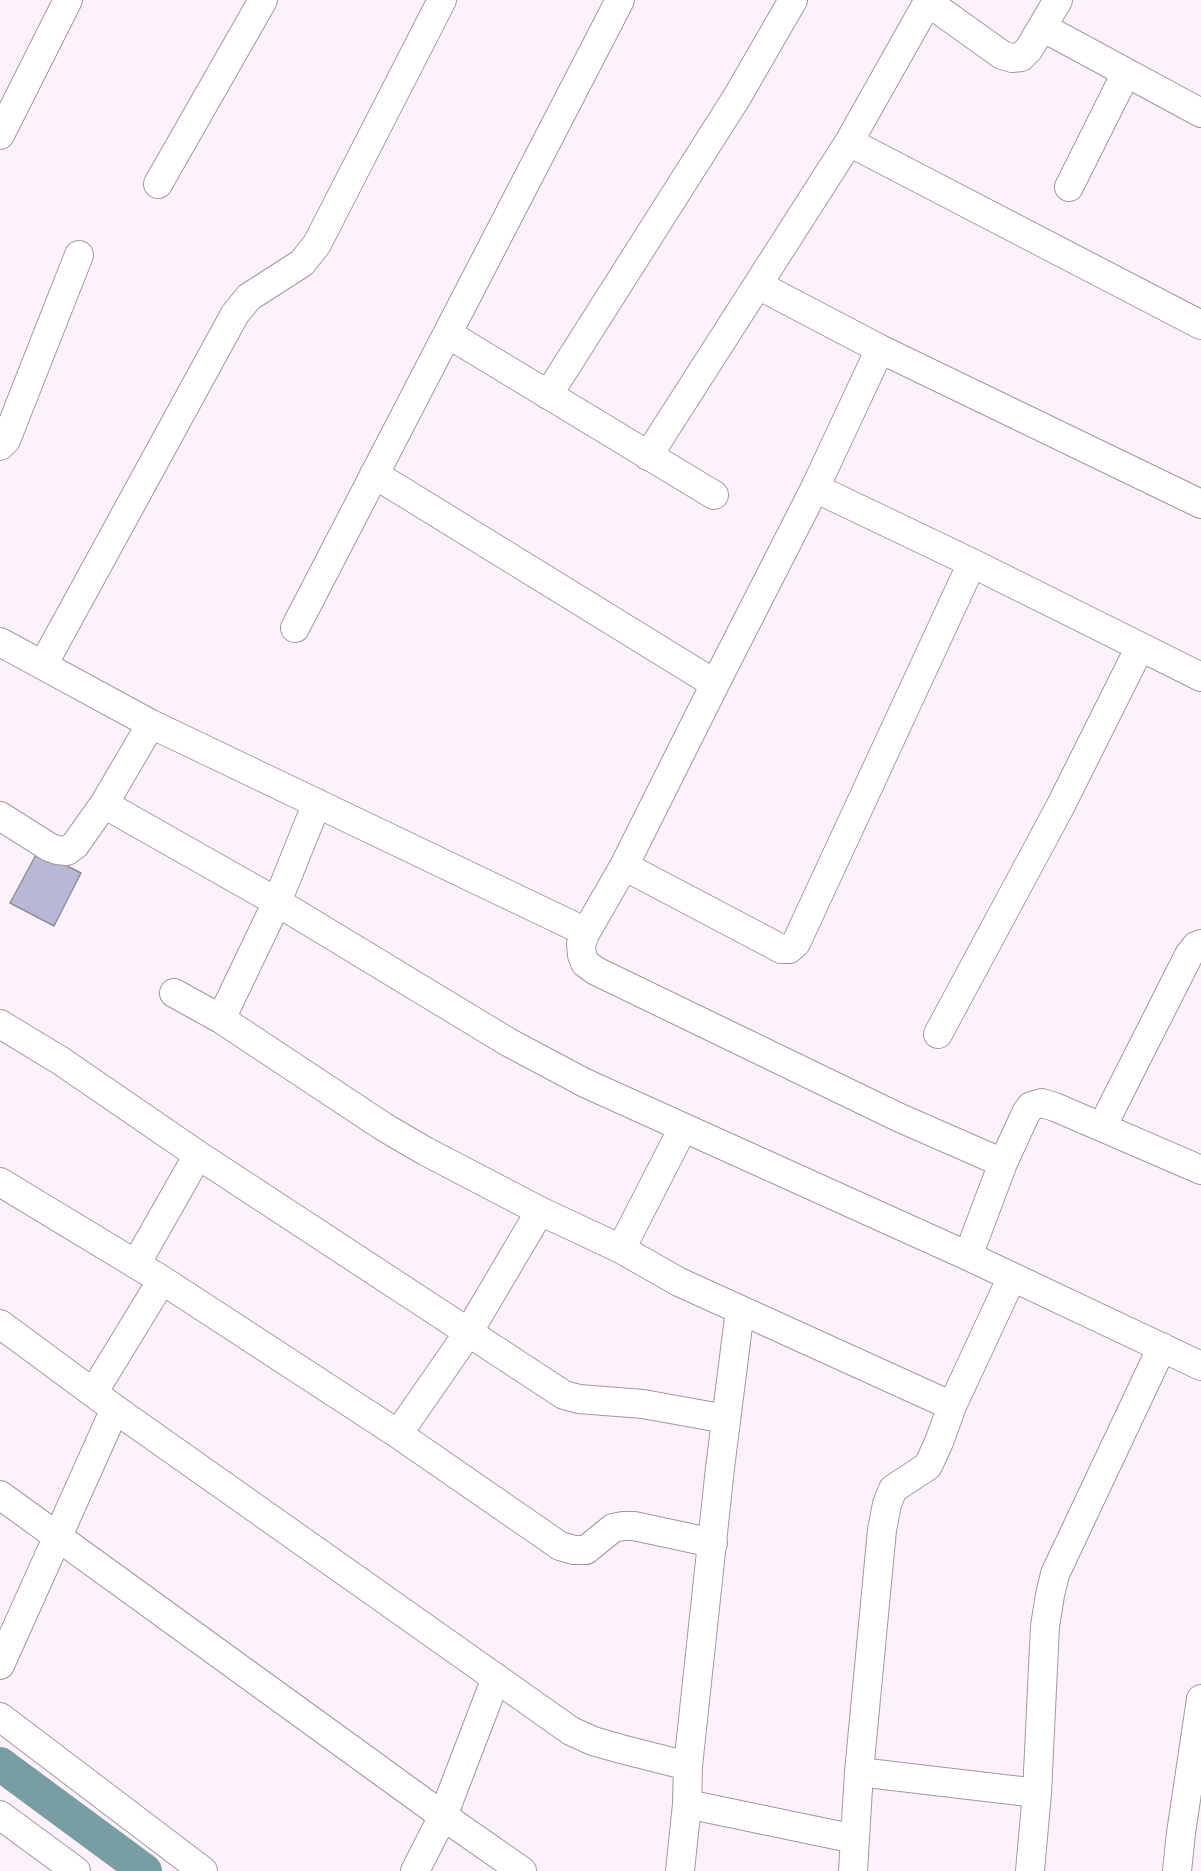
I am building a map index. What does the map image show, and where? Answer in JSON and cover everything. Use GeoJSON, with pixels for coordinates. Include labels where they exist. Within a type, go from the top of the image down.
{"type":"FeatureCollection","features":[{"type":"Feature","properties":{"kind":"street"},"geometry":{"type":"LineString","coordinates":[[1,132],[68,0]]}},
{"type":"Feature","properties":{"kind":"street"},"geometry":{"type":"LineString","coordinates":[[159,184],[263,0]]}},
{"type":"Feature","properties":{"kind":"street"},"geometry":{"type":"LineString","coordinates":[[43,665],[235,314],[249,297],[302,263],[317,244],[442,0]]}},
{"type":"Feature","properties":{"kind":"street"},"geometry":{"type":"LineString","coordinates":[[295,628],[621,0]]}},
{"type":"Feature","properties":{"kind":"street"},"geometry":{"type":"LineString","coordinates":[[548,395],[737,97],[794,0]]}},
{"type":"Feature","properties":{"kind":"street"},"geometry":{"type":"LineString","coordinates":[[648,456],[849,142],[928,1],[1002,55],[1012,58],[1021,57],[1029,49],[1058,0]]}},
{"type":"Feature","properties":{"kind":"street"},"geometry":{"type":"LineString","coordinates":[[1042,27],[1201,113]]}},
{"type":"Feature","properties":{"kind":"street"},"geometry":{"type":"LineString","coordinates":[[1069,187],[1126,73]]}},
{"type":"Feature","properties":{"kind":"street"},"geometry":{"type":"LineString","coordinates":[[849,142],[1201,325]]}},
{"type":"Feature","properties":{"kind":"street"},"geometry":{"type":"LineString","coordinates":[[0,446],[6,440],[79,255]]}},
{"type":"Feature","properties":{"kind":"street"},"geometry":{"type":"LineString","coordinates":[[758,285],[880,348],[1201,504]]}},
{"type":"Feature","properties":{"kind":"street"},"geometry":{"type":"LineString","coordinates":[[448,334],[714,495]]}},
{"type":"Feature","properties":{"kind":"street"},"geometry":{"type":"LineString","coordinates":[[880,348],[815,488],[624,866],[586,932],[581,944],[582,955],[585,963],[596,970],[900,1118],[1003,1163]]}},
{"type":"Feature","properties":{"kind":"street"},"geometry":{"type":"LineString","coordinates":[[374,474],[715,684]]}},
{"type":"Feature","properties":{"kind":"street"},"geometry":{"type":"LineString","coordinates":[[815,488],[1201,677]]}},
{"type":"Feature","properties":{"kind":"street"},"geometry":{"type":"LineString","coordinates":[[624,866],[781,949],[789,949],[796,943],[972,563]]}},
{"type":"Feature","properties":{"kind":"street"},"geometry":{"type":"LineString","coordinates":[[0,642],[151,724],[586,932]]}},
{"type":"Feature","properties":{"kind":"street"},"geometry":{"type":"LineString","coordinates":[[938,1034],[1060,807],[1140,647]]}},
{"type":"Feature","properties":{"kind":"street"},"geometry":{"type":"LineString","coordinates":[[0,816],[49,847],[67,851],[75,845],[104,804],[151,724]]}},
{"type":"Feature","properties":{"kind":"street"},"geometry":{"type":"LineString","coordinates":[[221,1019],[277,902],[317,803]]}},
{"type":"Feature","properties":{"kind":"street"},"geometry":{"type":"LineString","coordinates":[[104,804],[277,902],[508,1042],[585,1083],[968,1256],[1201,1366]]}},
{"type":"Feature","properties":{"kind":"street"},"geometry":{"type":"LineString","coordinates":[[1102,1127],[1189,955],[1196,946],[1201,944]]}},
{"type":"Feature","properties":{"kind":"street"},"geometry":{"type":"LineString","coordinates":[[174,993],[221,1019],[384,1127],[425,1151],[540,1211],[621,1249],[679,1282],[952,1406]]}},
{"type":"Feature","properties":{"kind":"street"},"geometry":{"type":"LineString","coordinates":[[0,1024],[61,1061],[198,1155],[564,1395],[579,1399],[643,1404],[726,1419]]}},
{"type":"Feature","properties":{"kind":"street"},"geometry":{"type":"LineString","coordinates":[[968,1256],[1003,1163],[1031,1106],[1042,1103],[1055,1107],[1201,1170]]}},
{"type":"Feature","properties":{"kind":"street"},"geometry":{"type":"LineString","coordinates":[[621,1249],[683,1128]]}},
{"type":"Feature","properties":{"kind":"street"},"geometry":{"type":"LineString","coordinates":[[136,1264],[198,1155]]}},
{"type":"Feature","properties":{"kind":"street"},"geometry":{"type":"LineString","coordinates":[[0,1182],[162,1280],[398,1434],[560,1546],[574,1550],[586,1550],[613,1528],[623,1526],[634,1526],[712,1543]]}},
{"type":"Feature","properties":{"kind":"street"},"geometry":{"type":"LineString","coordinates":[[398,1434],[468,1333],[540,1211]]}},
{"type":"Feature","properties":{"kind":"street"},"geometry":{"type":"LineString","coordinates":[[854,1871],[859,1772],[882,1530],[887,1504],[893,1489],[928,1466],[952,1406],[1012,1277]]}},
{"type":"Feature","properties":{"kind":"street"},"geometry":{"type":"LineString","coordinates":[[0,1665],[58,1537],[104,1401],[162,1280]]}},
{"type":"Feature","properties":{"kind":"street"},"geometry":{"type":"LineString","coordinates":[[680,1871],[687,1804],[688,1766],[740,1310]]}},
{"type":"Feature","properties":{"kind":"street"},"geometry":{"type":"LineString","coordinates":[[0,1324],[104,1401],[572,1731],[592,1741],[688,1766]]}},
{"type":"Feature","properties":{"kind":"street"},"geometry":{"type":"LineString","coordinates":[[1030,1871],[1037,1793],[1045,1626],[1055,1574],[1162,1347]]}},
{"type":"Feature","properties":{"kind":"street"},"geometry":{"type":"LineString","coordinates":[[0,1495],[442,1816],[522,1871]]}},
{"type":"Feature","properties":{"kind":"street"},"geometry":{"type":"LineString","coordinates":[[415,1871],[442,1816],[496,1678]]}},
{"type":"Feature","properties":{"kind":"street"},"geometry":{"type":"LineString","coordinates":[[1177,1871],[1191,1837],[1201,1699]]}},
{"type":"Feature","properties":{"kind":"street"},"geometry":{"type":"LineString","coordinates":[[0,1716],[203,1871]]}},
{"type":"Feature","properties":{"kind":"street"},"geometry":{"type":"LineString","coordinates":[[859,1772],[1037,1793]]}},
{"type":"Feature","properties":{"kind":"street"},"geometry":{"type":"LineString","coordinates":[[687,1804],[855,1839]]}},
{"type":"Feature","properties":{"kind":"street"},"geometry":{"type":"LineString","coordinates":[[0,1815],[76,1871]]}},
{"type":"Feature","properties":{"kind":"building"},"geometry":{"type":"Polygon","coordinates":[[[38,851],[81,873],[54,926],[10,903],[38,851]]]}},
{"type":"Feature","properties":{"kind":"waterway"},"geometry":{"type":"LineString","coordinates":[[0,1764],[145,1871]]}}]}
